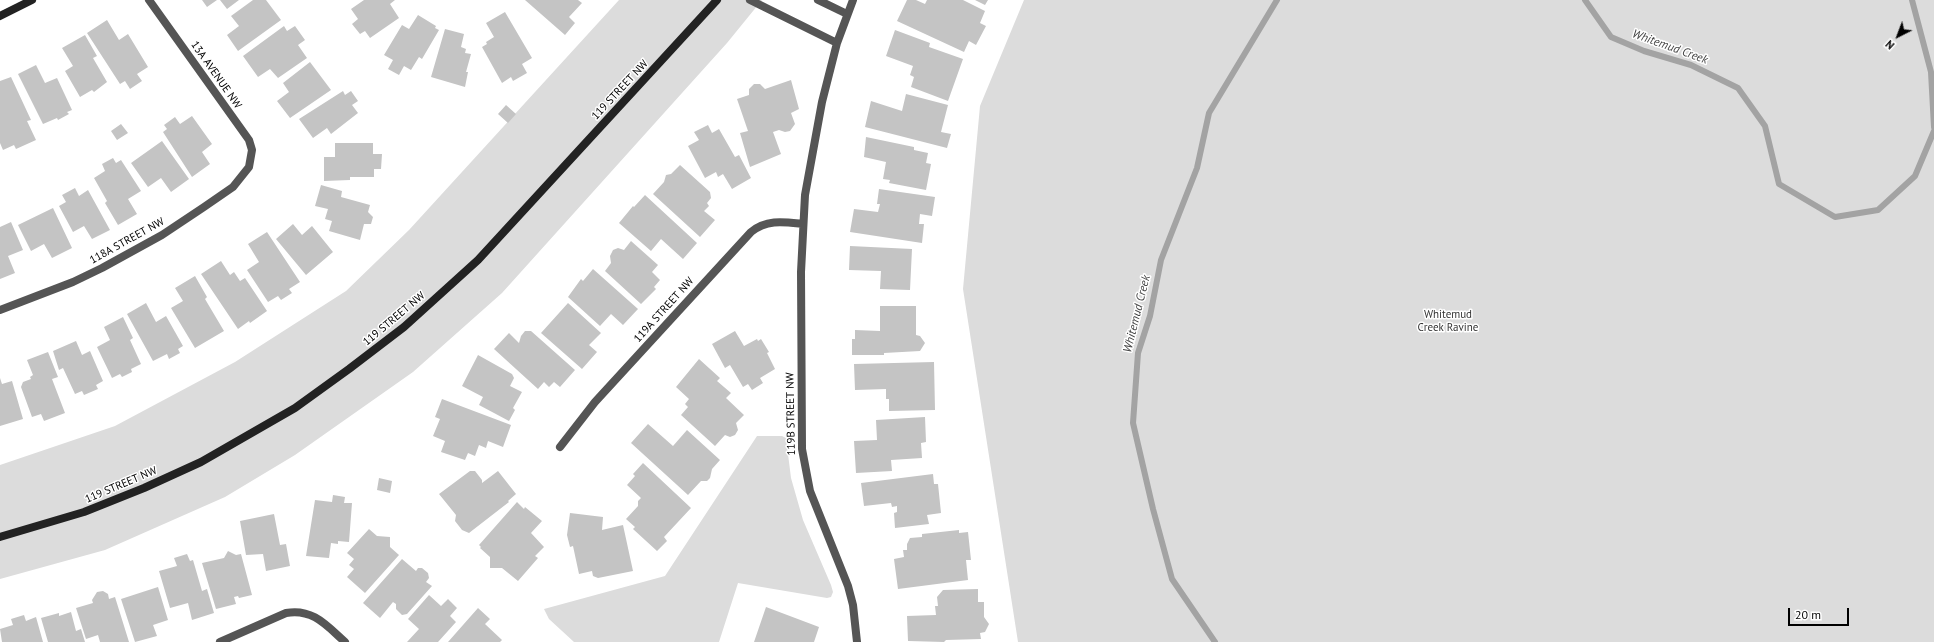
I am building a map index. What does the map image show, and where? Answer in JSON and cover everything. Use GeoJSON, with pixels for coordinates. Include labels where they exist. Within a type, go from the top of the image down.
{"type":"FeatureCollection","features":[{"type":"Feature","properties":{"kind":"street"},"geometry":{"type":"LineString","coordinates":[[0,16],[32,0]]}},
{"type":"Feature","properties":{"kind":"street","name":"13A AVENUE NW"},"geometry":{"type":"LineString","coordinates":[[149,0],[249,140],[252,150],[249,167]]}},
{"type":"Feature","properties":{"kind":"street","name":"119 STREET NW"},"geometry":{"type":"LineString","coordinates":[[0,537],[84,512],[144,488],[200,462],[295,408],[349,369],[404,327],[478,260],[717,0]]}},
{"type":"Feature","properties":{"kind":"street"},"geometry":{"type":"LineString","coordinates":[[750,0],[837,43]]}},
{"type":"Feature","properties":{"kind":"street"},"geometry":{"type":"LineString","coordinates":[[818,0],[847,14]]}},
{"type":"Feature","properties":{"kind":"street"},"geometry":{"type":"LineString","coordinates":[[803,224],[808,171],[814,140],[837,43],[853,0]]}},
{"type":"Feature","properties":{"kind":"street","name":"118A STREET NW"},"geometry":{"type":"LineString","coordinates":[[0,310],[73,282],[162,235],[233,187],[249,167]]}},
{"type":"Feature","properties":{"kind":"street","name":"119A STREET NW"},"geometry":{"type":"LineString","coordinates":[[560,447],[595,402],[751,232],[758,226],[771,222],[803,224]]}},
{"type":"Feature","properties":{"kind":"street","name":"119B STREET NW"},"geometry":{"type":"LineString","coordinates":[[803,224],[801,272],[802,449],[813,498],[848,586],[853,605],[857,642]]}},
{"type":"Feature","properties":{"kind":"street"},"geometry":{"type":"LineString","coordinates":[[220,642],[286,613],[298,611],[314,616],[345,642]]}},
{"type":"Feature","properties":{"kind":"green space"},"geometry":{"type":"Polygon","coordinates":[[[619,0],[762,0],[727,43],[502,293],[413,372],[295,455],[225,497],[105,550],[0,579],[0,465],[115,426],[235,362],[346,291],[409,230],[619,0]]]}},
{"type":"Feature","properties":{"kind":"green space","name":"Whitemud Creek Ravine"},"geometry":{"type":"Polygon","coordinates":[[[1024,0],[1934,0],[1934,642],[1018,642],[963,289],[980,106],[1024,0]]]}},
{"type":"Feature","properties":{"kind":"green space"},"geometry":{"type":"Polygon","coordinates":[[[757,436],[782,436],[786,438],[791,478],[803,520],[831,585],[833,592],[831,597],[827,598],[738,583],[719,642],[574,642],[549,619],[544,609],[665,576],[757,436]]]}},
{"type":"Feature","properties":{"kind":"building"},"geometry":{"type":"Polygon","coordinates":[[[202,0],[217,0],[207,7],[202,0]]]}},
{"type":"Feature","properties":{"kind":"building"},"geometry":{"type":"Polygon","coordinates":[[[220,0],[239,0],[227,9],[220,0]]]}},
{"type":"Feature","properties":{"kind":"building"},"geometry":{"type":"Polygon","coordinates":[[[253,0],[266,0],[281,20],[238,51],[227,35],[239,26],[231,16],[253,0]]]}},
{"type":"Feature","properties":{"kind":"building"},"geometry":{"type":"Polygon","coordinates":[[[364,0],[395,0],[390,4],[399,18],[370,38],[365,31],[360,34],[352,24],[358,19],[351,9],[364,0]]]}},
{"type":"Feature","properties":{"kind":"building"},"geometry":{"type":"Polygon","coordinates":[[[525,0],[578,0],[582,3],[569,17],[575,23],[565,35],[525,0]]]}},
{"type":"Feature","properties":{"kind":"building"},"geometry":{"type":"Polygon","coordinates":[[[907,0],[916,0],[925,4],[927,0],[963,0],[985,11],[980,23],[986,26],[976,45],[969,41],[964,52],[897,21],[907,0]]]}},
{"type":"Feature","properties":{"kind":"building"},"geometry":{"type":"Polygon","coordinates":[[[975,0],[988,0],[985,5],[975,0]]]}},
{"type":"Feature","properties":{"kind":"building"},"geometry":{"type":"Polygon","coordinates":[[[505,12],[532,58],[522,64],[527,73],[513,81],[511,77],[502,83],[482,47],[487,44],[486,42],[494,37],[486,23],[505,12]]]}},
{"type":"Feature","properties":{"kind":"building"},"geometry":{"type":"Polygon","coordinates":[[[418,15],[436,26],[435,28],[439,30],[422,59],[419,57],[411,70],[404,66],[399,75],[388,69],[393,60],[384,55],[402,25],[409,29],[418,15]]]}},
{"type":"Feature","properties":{"kind":"building"},"geometry":{"type":"Polygon","coordinates":[[[107,20],[119,40],[128,34],[148,67],[137,74],[142,81],[130,89],[125,81],[120,84],[87,33],[107,20]]]}},
{"type":"Feature","properties":{"kind":"building"},"geometry":{"type":"Polygon","coordinates":[[[284,26],[287,31],[295,26],[305,40],[298,45],[307,58],[278,78],[270,69],[258,77],[243,56],[284,26]]]}},
{"type":"Feature","properties":{"kind":"building"},"geometry":{"type":"Polygon","coordinates":[[[445,29],[464,34],[461,47],[466,49],[465,53],[471,54],[466,72],[468,72],[465,87],[431,77],[445,29]]]}},
{"type":"Feature","properties":{"kind":"building"},"geometry":{"type":"Polygon","coordinates":[[[895,30],[930,43],[929,47],[963,59],[948,101],[911,87],[914,77],[910,75],[913,66],[886,56],[895,30]]]}},
{"type":"Feature","properties":{"kind":"building"},"geometry":{"type":"Polygon","coordinates":[[[85,35],[97,56],[93,58],[107,82],[94,92],[92,90],[80,97],[65,71],[73,66],[62,48],[85,35]]]}},
{"type":"Feature","properties":{"kind":"building"},"geometry":{"type":"Polygon","coordinates":[[[310,62],[331,90],[290,118],[277,101],[289,92],[283,83],[310,62]]]}},
{"type":"Feature","properties":{"kind":"building"},"geometry":{"type":"Polygon","coordinates":[[[36,65],[45,83],[57,78],[72,110],[67,112],[69,114],[58,120],[57,118],[43,124],[18,74],[36,65]]]}},
{"type":"Feature","properties":{"kind":"building"},"geometry":{"type":"Polygon","coordinates":[[[11,77],[31,120],[27,121],[36,140],[16,149],[14,145],[3,150],[0,143],[0,81],[11,77]]]}},
{"type":"Feature","properties":{"kind":"building"},"geometry":{"type":"Polygon","coordinates":[[[791,80],[799,109],[791,113],[795,124],[790,131],[785,132],[779,130],[773,132],[781,154],[750,167],[740,133],[748,131],[737,99],[749,95],[749,89],[754,84],[760,84],[765,89],[791,80]]]}},
{"type":"Feature","properties":{"kind":"building"},"geometry":{"type":"Polygon","coordinates":[[[343,91],[345,95],[351,91],[358,101],[352,105],[358,113],[331,134],[327,128],[313,138],[299,119],[343,91]]]}},
{"type":"Feature","properties":{"kind":"building"},"geometry":{"type":"Polygon","coordinates":[[[906,94],[948,105],[941,132],[951,134],[947,148],[865,127],[871,101],[902,111],[906,94]]]}},
{"type":"Feature","properties":{"kind":"building"},"geometry":{"type":"Polygon","coordinates":[[[506,105],[516,114],[508,123],[498,114],[506,105]]]}},
{"type":"Feature","properties":{"kind":"building"},"geometry":{"type":"Polygon","coordinates":[[[192,116],[212,144],[202,152],[210,164],[192,177],[163,132],[167,129],[164,125],[175,117],[180,124],[192,116]]]}},
{"type":"Feature","properties":{"kind":"building"},"geometry":{"type":"Polygon","coordinates":[[[121,124],[128,133],[117,140],[111,131],[121,124]]]}},
{"type":"Feature","properties":{"kind":"building"},"geometry":{"type":"Polygon","coordinates":[[[708,125],[712,133],[719,129],[735,157],[739,155],[751,178],[732,189],[723,174],[718,177],[716,172],[705,178],[688,146],[699,140],[694,132],[708,125]]]}},
{"type":"Feature","properties":{"kind":"building"},"geometry":{"type":"Polygon","coordinates":[[[866,137],[914,147],[914,150],[928,153],[926,163],[931,164],[926,190],[889,183],[890,180],[883,179],[886,162],[864,157],[866,137]]]}},
{"type":"Feature","properties":{"kind":"building"},"geometry":{"type":"Polygon","coordinates":[[[162,141],[189,179],[171,192],[161,178],[148,187],[131,163],[162,141]]]}},
{"type":"Feature","properties":{"kind":"building"},"geometry":{"type":"Polygon","coordinates":[[[335,143],[373,143],[373,154],[382,154],[381,169],[374,169],[374,177],[350,177],[350,180],[324,181],[324,157],[335,157],[335,143]]]}},
{"type":"Feature","properties":{"kind":"building"},"geometry":{"type":"Polygon","coordinates":[[[113,158],[116,163],[121,160],[141,191],[128,199],[137,214],[118,225],[105,203],[107,201],[94,178],[105,171],[102,164],[113,158]]]}},
{"type":"Feature","properties":{"kind":"building"},"geometry":{"type":"Polygon","coordinates":[[[680,165],[710,192],[711,198],[707,203],[709,206],[704,211],[715,220],[700,237],[653,194],[664,182],[666,175],[671,174],[680,165]]]}},
{"type":"Feature","properties":{"kind":"building"},"geometry":{"type":"Polygon","coordinates":[[[321,185],[342,191],[341,197],[370,205],[368,212],[373,217],[371,224],[364,224],[360,240],[329,231],[332,221],[325,219],[328,209],[315,206],[321,185]]]}},
{"type":"Feature","properties":{"kind":"building"},"geometry":{"type":"Polygon","coordinates":[[[75,188],[79,196],[88,190],[110,230],[92,239],[84,226],[73,232],[59,206],[66,202],[62,195],[75,188]]]}},
{"type":"Feature","properties":{"kind":"building"},"geometry":{"type":"Polygon","coordinates":[[[879,189],[935,197],[932,216],[920,214],[919,224],[924,224],[922,243],[850,232],[854,209],[878,212],[880,204],[877,204],[879,189]]]}},
{"type":"Feature","properties":{"kind":"building"},"geometry":{"type":"Polygon","coordinates":[[[645,195],[697,243],[683,259],[661,239],[651,251],[619,223],[633,206],[634,207],[645,195]]]}},
{"type":"Feature","properties":{"kind":"building"},"geometry":{"type":"Polygon","coordinates":[[[53,208],[72,248],[52,258],[44,244],[31,251],[18,225],[53,208]]]}},
{"type":"Feature","properties":{"kind":"building"},"geometry":{"type":"Polygon","coordinates":[[[11,222],[23,250],[8,256],[15,273],[0,279],[0,227],[11,222]]]}},
{"type":"Feature","properties":{"kind":"building"},"geometry":{"type":"Polygon","coordinates":[[[293,224],[302,235],[312,226],[333,252],[306,275],[276,239],[293,224]]]}},
{"type":"Feature","properties":{"kind":"building"},"geometry":{"type":"Polygon","coordinates":[[[267,232],[300,282],[289,289],[292,293],[281,300],[278,296],[268,302],[247,270],[259,262],[248,244],[267,232]]]}},
{"type":"Feature","properties":{"kind":"building"},"geometry":{"type":"Polygon","coordinates":[[[631,241],[658,265],[652,272],[660,280],[654,287],[656,289],[641,304],[605,271],[611,263],[610,256],[613,250],[618,248],[624,250],[631,241]]]}},
{"type":"Feature","properties":{"kind":"building"},"geometry":{"type":"Polygon","coordinates":[[[850,246],[912,249],[910,290],[880,289],[881,271],[849,270],[850,246]]]}},
{"type":"Feature","properties":{"kind":"building"},"geometry":{"type":"Polygon","coordinates":[[[221,261],[230,275],[234,272],[240,281],[245,278],[267,311],[250,323],[249,321],[238,329],[201,274],[221,261]]]}},
{"type":"Feature","properties":{"kind":"building"},"geometry":{"type":"Polygon","coordinates":[[[593,269],[638,309],[623,325],[611,314],[600,326],[568,297],[581,279],[583,281],[593,269]]]}},
{"type":"Feature","properties":{"kind":"building"},"geometry":{"type":"Polygon","coordinates":[[[195,276],[207,297],[205,299],[224,331],[195,348],[171,308],[183,301],[175,288],[195,276]]]}},
{"type":"Feature","properties":{"kind":"building"},"geometry":{"type":"Polygon","coordinates":[[[146,303],[156,322],[166,316],[183,346],[178,349],[180,353],[169,359],[167,354],[153,361],[127,314],[146,303]]]}},
{"type":"Feature","properties":{"kind":"building"},"geometry":{"type":"Polygon","coordinates":[[[568,303],[601,333],[589,345],[597,352],[582,369],[541,333],[568,303]]]}},
{"type":"Feature","properties":{"kind":"building"},"geometry":{"type":"Polygon","coordinates":[[[880,306],[916,306],[916,335],[920,336],[925,343],[920,351],[884,353],[884,355],[852,355],[852,339],[855,339],[855,330],[880,331],[880,306]]]}},
{"type":"Feature","properties":{"kind":"building"},"geometry":{"type":"Polygon","coordinates":[[[123,317],[133,338],[130,340],[141,364],[131,369],[132,372],[122,377],[120,374],[112,378],[97,347],[110,340],[104,327],[123,317]]]}},
{"type":"Feature","properties":{"kind":"building"},"geometry":{"type":"Polygon","coordinates":[[[525,331],[531,331],[575,370],[560,387],[554,382],[549,387],[544,382],[538,389],[494,349],[509,333],[519,343],[521,336],[525,331]]]}},
{"type":"Feature","properties":{"kind":"building"},"geometry":{"type":"Polygon","coordinates":[[[735,331],[744,346],[757,339],[758,341],[761,339],[769,352],[767,353],[775,369],[760,378],[763,383],[752,390],[748,384],[743,387],[730,365],[725,368],[712,344],[735,331]]]}},
{"type":"Feature","properties":{"kind":"building"},"geometry":{"type":"Polygon","coordinates":[[[76,341],[82,355],[90,351],[103,381],[96,385],[98,389],[84,395],[82,391],[75,394],[63,368],[59,370],[53,351],[76,341]]]}},
{"type":"Feature","properties":{"kind":"building"},"geometry":{"type":"Polygon","coordinates":[[[48,352],[58,377],[52,379],[65,413],[44,421],[41,414],[32,417],[21,387],[23,382],[31,379],[30,377],[33,375],[27,360],[48,352]]]}},
{"type":"Feature","properties":{"kind":"building"},"geometry":{"type":"Polygon","coordinates":[[[478,355],[512,374],[514,378],[510,386],[522,392],[513,408],[515,410],[509,421],[479,405],[483,397],[462,386],[478,355]]]}},
{"type":"Feature","properties":{"kind":"building"},"geometry":{"type":"Polygon","coordinates":[[[699,359],[720,378],[717,381],[731,393],[726,398],[744,415],[736,423],[738,430],[735,435],[730,437],[725,435],[715,446],[681,415],[688,407],[685,404],[689,399],[676,387],[699,359]]]}},
{"type":"Feature","properties":{"kind":"building"},"geometry":{"type":"Polygon","coordinates":[[[934,362],[935,410],[889,411],[889,399],[886,399],[886,389],[855,390],[854,364],[934,362]]]}},
{"type":"Feature","properties":{"kind":"building"},"geometry":{"type":"Polygon","coordinates":[[[0,378],[2,384],[12,381],[23,419],[0,426],[0,378]]]}},
{"type":"Feature","properties":{"kind":"building"},"geometry":{"type":"Polygon","coordinates":[[[442,399],[511,425],[503,447],[488,441],[486,448],[479,445],[475,456],[468,453],[465,460],[441,452],[445,441],[433,436],[440,419],[435,417],[442,399]]]}},
{"type":"Feature","properties":{"kind":"building"},"geometry":{"type":"Polygon","coordinates":[[[925,417],[926,442],[921,443],[922,458],[891,460],[892,471],[856,473],[854,441],[877,440],[876,420],[925,417]]]}},
{"type":"Feature","properties":{"kind":"building"},"geometry":{"type":"Polygon","coordinates":[[[648,424],[673,446],[687,430],[720,460],[712,469],[710,478],[707,481],[701,481],[688,495],[631,443],[648,424]]]}},
{"type":"Feature","properties":{"kind":"building"},"geometry":{"type":"Polygon","coordinates":[[[643,463],[691,508],[664,537],[667,541],[657,551],[633,529],[635,527],[626,519],[638,506],[638,501],[641,498],[627,485],[635,476],[633,474],[643,463]]]}},
{"type":"Feature","properties":{"kind":"building"},"geometry":{"type":"Polygon","coordinates":[[[470,471],[475,471],[482,480],[482,483],[498,471],[516,494],[508,501],[509,502],[469,533],[462,530],[455,521],[456,515],[439,494],[470,471]]]}},
{"type":"Feature","properties":{"kind":"building"},"geometry":{"type":"Polygon","coordinates":[[[933,474],[934,484],[938,484],[941,513],[927,515],[929,524],[895,528],[894,513],[897,512],[897,506],[892,507],[891,503],[864,506],[861,483],[933,474]]]}},
{"type":"Feature","properties":{"kind":"building"},"geometry":{"type":"Polygon","coordinates":[[[379,478],[392,481],[390,493],[377,490],[379,478]]]}},
{"type":"Feature","properties":{"kind":"building"},"geometry":{"type":"Polygon","coordinates":[[[333,495],[345,497],[344,503],[352,503],[349,542],[338,541],[338,544],[331,543],[329,558],[306,556],[315,500],[332,502],[333,495]]]}},
{"type":"Feature","properties":{"kind":"building"},"geometry":{"type":"Polygon","coordinates":[[[517,502],[524,509],[525,507],[542,521],[531,533],[544,547],[535,556],[538,558],[518,581],[502,568],[490,568],[490,557],[480,548],[481,547],[479,545],[517,502]]]}},
{"type":"Feature","properties":{"kind":"building"},"geometry":{"type":"Polygon","coordinates":[[[570,513],[603,517],[602,530],[623,525],[633,571],[598,578],[593,576],[592,571],[579,574],[573,546],[570,547],[567,535],[570,513]]]}},
{"type":"Feature","properties":{"kind":"building"},"geometry":{"type":"Polygon","coordinates":[[[274,514],[280,545],[286,544],[290,566],[266,571],[263,554],[246,555],[240,521],[274,514]]]}},
{"type":"Feature","properties":{"kind":"building"},"geometry":{"type":"Polygon","coordinates":[[[369,529],[377,536],[390,537],[390,547],[399,555],[365,593],[347,577],[354,569],[349,565],[354,559],[347,553],[369,529]]]}},
{"type":"Feature","properties":{"kind":"building"},"geometry":{"type":"Polygon","coordinates":[[[959,530],[959,533],[968,532],[971,560],[966,560],[968,580],[898,589],[894,559],[904,557],[903,550],[907,550],[907,544],[910,538],[922,537],[922,534],[959,530]]]}},
{"type":"Feature","properties":{"kind":"building"},"geometry":{"type":"Polygon","coordinates":[[[228,551],[236,555],[241,554],[252,595],[239,598],[238,596],[234,597],[236,604],[216,609],[202,563],[224,558],[228,551]]]}},
{"type":"Feature","properties":{"kind":"building"},"geometry":{"type":"Polygon","coordinates":[[[187,554],[190,561],[193,560],[202,591],[207,589],[214,613],[192,620],[188,603],[170,608],[159,571],[177,566],[174,558],[187,554]]]}},
{"type":"Feature","properties":{"kind":"building"},"geometry":{"type":"Polygon","coordinates":[[[402,559],[416,571],[418,568],[422,568],[428,573],[429,578],[426,582],[432,586],[407,614],[402,615],[396,609],[396,604],[393,602],[380,618],[363,603],[402,559]]]}},
{"type":"Feature","properties":{"kind":"building"},"geometry":{"type":"Polygon","coordinates":[[[158,587],[168,620],[153,625],[157,636],[135,642],[121,599],[158,587]]]}},
{"type":"Feature","properties":{"kind":"building"},"geometry":{"type":"Polygon","coordinates":[[[978,589],[978,602],[984,602],[984,617],[989,624],[985,632],[980,633],[981,639],[946,640],[944,642],[908,641],[907,616],[936,615],[935,606],[938,606],[937,597],[943,590],[978,589]]]}},
{"type":"Feature","properties":{"kind":"building"},"geometry":{"type":"Polygon","coordinates":[[[103,591],[108,594],[109,599],[115,597],[129,642],[100,642],[98,635],[86,639],[76,608],[93,603],[92,600],[97,592],[103,591]]]}},
{"type":"Feature","properties":{"kind":"building"},"geometry":{"type":"Polygon","coordinates":[[[429,595],[441,606],[448,599],[457,608],[450,616],[456,622],[438,642],[407,642],[419,629],[408,619],[429,595]]]}},
{"type":"Feature","properties":{"kind":"building"},"geometry":{"type":"Polygon","coordinates":[[[766,607],[819,627],[814,642],[754,642],[766,607]]]}},
{"type":"Feature","properties":{"kind":"building"},"geometry":{"type":"Polygon","coordinates":[[[478,608],[490,619],[485,624],[502,640],[500,642],[448,642],[478,608]]]}},
{"type":"Feature","properties":{"kind":"building"},"geometry":{"type":"Polygon","coordinates":[[[71,612],[76,631],[81,629],[85,642],[48,642],[41,618],[59,613],[59,616],[71,612]]]}},
{"type":"Feature","properties":{"kind":"building"},"geometry":{"type":"Polygon","coordinates":[[[24,615],[26,621],[36,617],[43,642],[2,642],[0,629],[13,625],[11,619],[24,615]]]}},
{"type":"Feature","properties":{"kind":"waterway","name":"Whitemud Creek"},"geometry":{"type":"LineString","coordinates":[[1215,642],[1172,579],[1153,509],[1133,423],[1138,353],[1150,316],[1161,260],[1197,168],[1209,113],[1277,0]]}},
{"type":"Feature","properties":{"kind":"waterway","name":"Whitemud Creek"},"geometry":{"type":"LineString","coordinates":[[1585,0],[1611,37],[1644,51],[1691,65],[1738,88],[1765,126],[1779,184],[1835,217],[1878,210],[1915,176],[1934,131]]}},
{"type":"Feature","properties":{"kind":"waterway","name":"Whitemud Creek"},"geometry":{"type":"LineString","coordinates":[[1912,0],[1931,72],[1934,127]]}}]}
